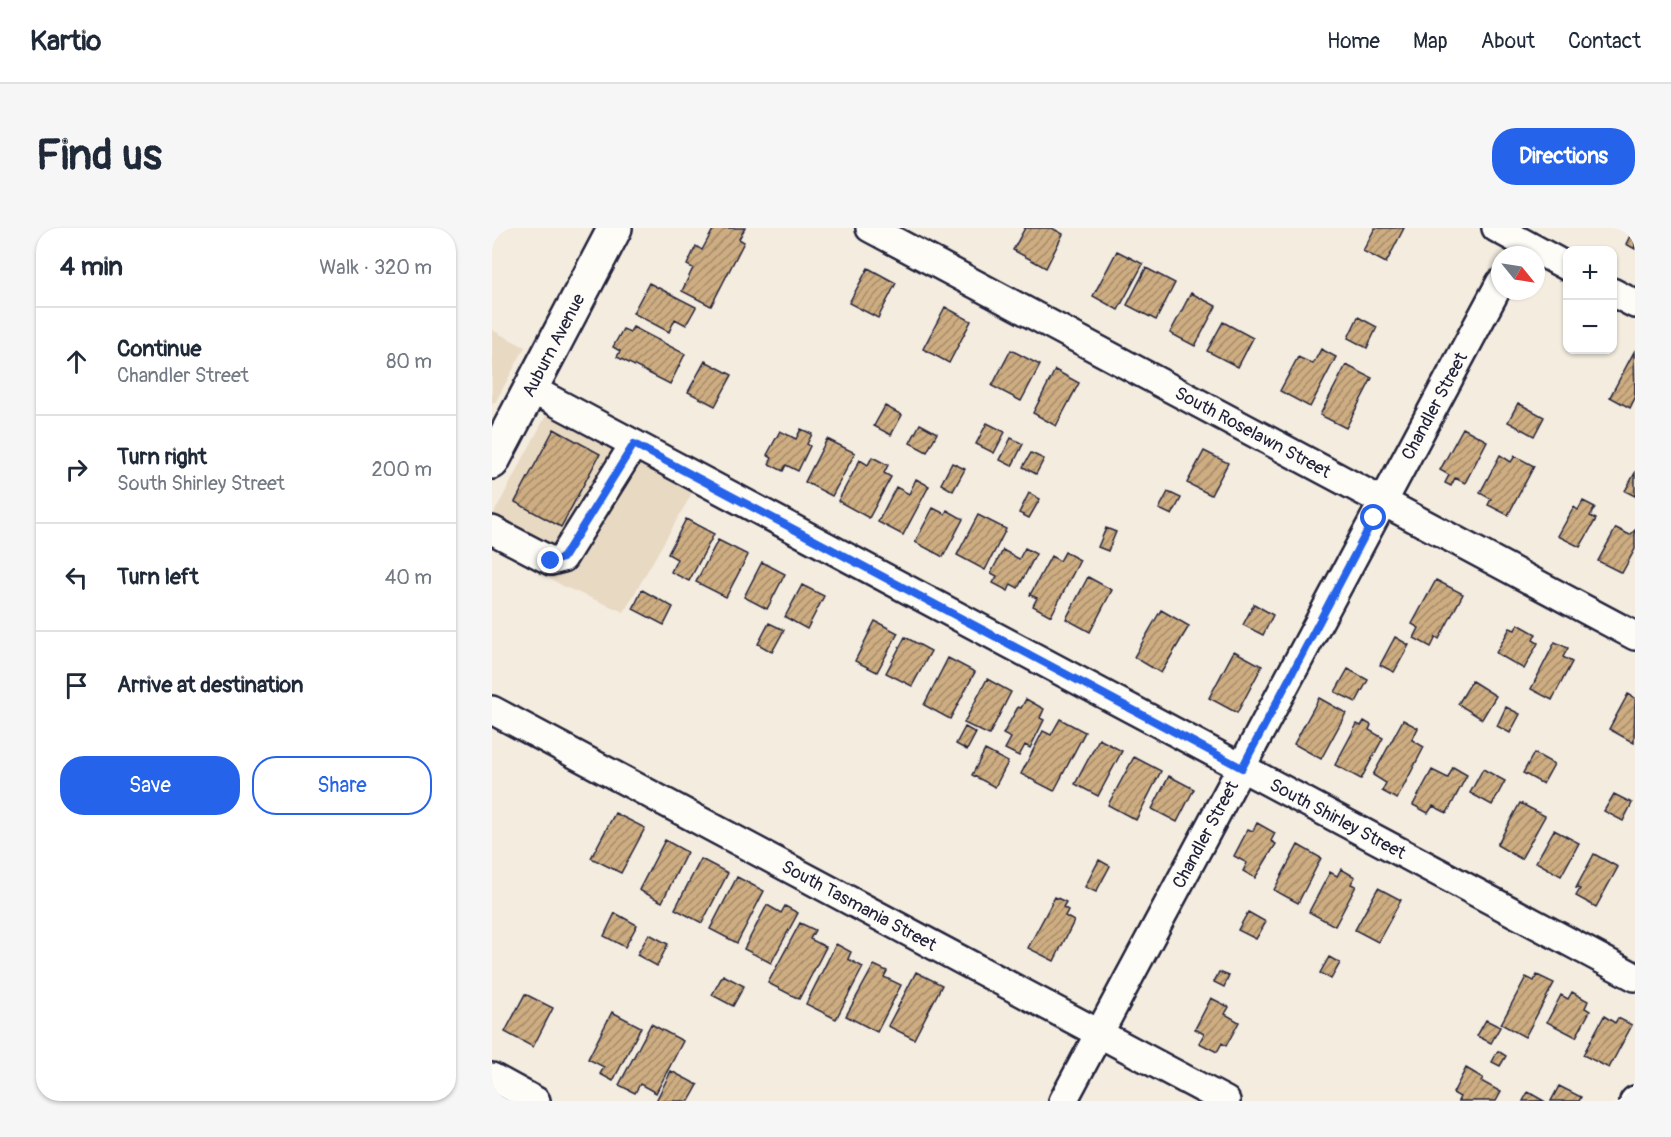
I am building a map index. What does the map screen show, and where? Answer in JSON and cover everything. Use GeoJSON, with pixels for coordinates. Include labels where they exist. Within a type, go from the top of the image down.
{"type":"FeatureCollection","features":[{"type":"Feature","properties":{"kind":"main road","name":"Auburn Avenue"},"geometry":{"type":"LineString","coordinates":[[496,445],[531,389],[615,228]]}},
{"type":"Feature","properties":{"kind":"street","name":"South Roselawn Street"},"geometry":{"type":"LineString","coordinates":[[870,228],[1635,636]]}},
{"type":"Feature","properties":{"kind":"street"},"geometry":{"type":"LineString","coordinates":[[1496,228],[1563,264]]}},
{"type":"Feature","properties":{"kind":"street"},"geometry":{"type":"LineString","coordinates":[[1617,295],[1635,304]]}},
{"type":"Feature","properties":{"kind":"street","name":"Chandler Street"},"geometry":{"type":"LineString","coordinates":[[1063,1101],[1491,300]]}},
{"type":"Feature","properties":{"kind":"street","name":"South Shirley Street"},"geometry":{"type":"LineString","coordinates":[[531,389],[1635,977]]}},
{"type":"Feature","properties":{"kind":"street"},"geometry":{"type":"LineString","coordinates":[[492,530],[551,561],[563,558],[634,444]]}},
{"type":"Feature","properties":{"kind":"street","name":"South Tasmania Street"},"geometry":{"type":"LineString","coordinates":[[492,710],[1226,1101]]}},
{"type":"Feature","properties":{"kind":"street"},"geometry":{"type":"LineString","coordinates":[[492,1077],[536,1101]]}},
{"type":"Feature","properties":{"kind":"shaded area"},"geometry":{"type":"Polygon","coordinates":[[[492,330],[525,347],[495,403],[492,403],[492,330]]]}},
{"type":"Feature","properties":{"kind":"shaded area"},"geometry":{"type":"Polygon","coordinates":[[[549,410],[695,488],[624,612],[565,587],[492,546],[492,517],[549,410]]]}},
{"type":"Feature","properties":{"kind":"building"},"geometry":{"type":"Polygon","coordinates":[[[714,228],[745,228],[739,239],[744,242],[711,306],[682,291],[693,268],[687,265],[696,246],[702,250],[714,228]]]}},
{"type":"Feature","properties":{"kind":"building"},"geometry":{"type":"Polygon","coordinates":[[[1025,228],[1052,228],[1063,234],[1046,268],[1013,250],[1025,228]]]}},
{"type":"Feature","properties":{"kind":"building"},"geometry":{"type":"Polygon","coordinates":[[[1375,228],[1404,228],[1386,263],[1363,251],[1375,228]]]}},
{"type":"Feature","properties":{"kind":"building"},"geometry":{"type":"Polygon","coordinates":[[[1635,228],[1635,249],[1626,244],[1635,228]]]}},
{"type":"Feature","properties":{"kind":"building"},"geometry":{"type":"Polygon","coordinates":[[[1117,251],[1143,264],[1118,310],[1093,296],[1117,251]]]}},
{"type":"Feature","properties":{"kind":"building"},"geometry":{"type":"Polygon","coordinates":[[[868,268],[896,283],[878,318],[849,303],[868,268]]]}},
{"type":"Feature","properties":{"kind":"building"},"geometry":{"type":"Polygon","coordinates":[[[1146,268],[1175,283],[1156,320],[1127,305],[1146,268]]]}},
{"type":"Feature","properties":{"kind":"building"},"geometry":{"type":"Polygon","coordinates":[[[649,283],[696,307],[686,325],[675,319],[669,332],[633,313],[649,283]]]}},
{"type":"Feature","properties":{"kind":"building"},"geometry":{"type":"Polygon","coordinates":[[[1191,293],[1216,306],[1195,346],[1170,333],[1191,293]]]}},
{"type":"Feature","properties":{"kind":"building"},"geometry":{"type":"Polygon","coordinates":[[[945,307],[971,321],[949,363],[923,349],[945,307]]]}},
{"type":"Feature","properties":{"kind":"building"},"geometry":{"type":"Polygon","coordinates":[[[1358,317],[1377,327],[1367,348],[1348,338],[1358,317]]]}},
{"type":"Feature","properties":{"kind":"building"},"geometry":{"type":"Polygon","coordinates":[[[1223,322],[1253,338],[1238,367],[1207,351],[1223,322]]]}},
{"type":"Feature","properties":{"kind":"building"},"geometry":{"type":"Polygon","coordinates":[[[633,327],[685,354],[670,384],[617,357],[620,351],[613,347],[623,329],[630,332],[633,327]]]}},
{"type":"Feature","properties":{"kind":"building"},"geometry":{"type":"Polygon","coordinates":[[[1321,349],[1336,357],[1310,407],[1280,391],[1298,357],[1313,364],[1321,349]]]}},
{"type":"Feature","properties":{"kind":"building"},"geometry":{"type":"Polygon","coordinates":[[[1011,350],[1040,365],[1021,401],[992,386],[1011,350]]]}},
{"type":"Feature","properties":{"kind":"building"},"geometry":{"type":"Polygon","coordinates":[[[1634,352],[1635,398],[1630,408],[1610,397],[1634,352]]]}},
{"type":"Feature","properties":{"kind":"building"},"geometry":{"type":"Polygon","coordinates":[[[705,361],[732,375],[715,406],[688,392],[705,361]]]}},
{"type":"Feature","properties":{"kind":"building"},"geometry":{"type":"Polygon","coordinates":[[[1346,365],[1372,378],[1346,428],[1320,415],[1346,365]]]}},
{"type":"Feature","properties":{"kind":"building"},"geometry":{"type":"Polygon","coordinates":[[[1055,370],[1079,383],[1056,426],[1033,413],[1055,370]]]}},
{"type":"Feature","properties":{"kind":"building"},"geometry":{"type":"Polygon","coordinates":[[[1518,403],[1544,417],[1534,436],[1508,422],[1518,403]]]}},
{"type":"Feature","properties":{"kind":"building"},"geometry":{"type":"Polygon","coordinates":[[[885,406],[902,415],[891,435],[874,426],[885,406]]]}},
{"type":"Feature","properties":{"kind":"building"},"geometry":{"type":"Polygon","coordinates":[[[987,423],[1005,432],[994,453],[976,444],[987,423]]]}},
{"type":"Feature","properties":{"kind":"building"},"geometry":{"type":"Polygon","coordinates":[[[920,424],[937,433],[927,452],[910,443],[920,424]]]}},
{"type":"Feature","properties":{"kind":"building"},"geometry":{"type":"Polygon","coordinates":[[[1463,428],[1487,441],[1465,483],[1455,478],[1451,486],[1445,483],[1449,475],[1440,470],[1463,428]]]}},
{"type":"Feature","properties":{"kind":"building"},"geometry":{"type":"Polygon","coordinates":[[[554,429],[600,454],[561,527],[515,502],[554,429]]]}},
{"type":"Feature","properties":{"kind":"building"},"geometry":{"type":"Polygon","coordinates":[[[801,429],[812,434],[807,444],[810,446],[798,471],[786,465],[783,471],[769,464],[772,458],[767,455],[780,431],[796,439],[801,429]]]}},
{"type":"Feature","properties":{"kind":"building"},"geometry":{"type":"Polygon","coordinates":[[[1011,438],[1023,444],[1012,466],[1000,460],[1011,438]]]}},
{"type":"Feature","properties":{"kind":"building"},"geometry":{"type":"Polygon","coordinates":[[[827,439],[855,453],[832,496],[805,482],[827,439]]]}},
{"type":"Feature","properties":{"kind":"building"},"geometry":{"type":"Polygon","coordinates":[[[1204,451],[1228,463],[1211,495],[1187,483],[1204,451]]]}},
{"type":"Feature","properties":{"kind":"building"},"geometry":{"type":"Polygon","coordinates":[[[1031,453],[1044,459],[1036,474],[1023,467],[1031,453]]]}},
{"type":"Feature","properties":{"kind":"building"},"geometry":{"type":"Polygon","coordinates":[[[1500,455],[1511,462],[1515,456],[1534,466],[1508,515],[1488,505],[1491,499],[1480,493],[1500,455]]]}},
{"type":"Feature","properties":{"kind":"building"},"geometry":{"type":"Polygon","coordinates":[[[872,457],[888,465],[884,473],[891,477],[869,518],[838,501],[860,460],[868,465],[872,457]]]}},
{"type":"Feature","properties":{"kind":"building"},"geometry":{"type":"Polygon","coordinates":[[[952,463],[965,469],[953,491],[941,484],[952,463]]]}},
{"type":"Feature","properties":{"kind":"building"},"geometry":{"type":"Polygon","coordinates":[[[1635,473],[1635,496],[1625,491],[1635,473]]]}},
{"type":"Feature","properties":{"kind":"building"},"geometry":{"type":"Polygon","coordinates":[[[916,479],[929,486],[903,535],[878,522],[896,487],[909,494],[916,479]]]}},
{"type":"Feature","properties":{"kind":"building"},"geometry":{"type":"Polygon","coordinates":[[[1168,492],[1181,498],[1172,515],[1159,509],[1168,492]]]}},
{"type":"Feature","properties":{"kind":"building"},"geometry":{"type":"Polygon","coordinates":[[[1029,493],[1040,499],[1029,518],[1019,513],[1029,493]]]}},
{"type":"Feature","properties":{"kind":"building"},"geometry":{"type":"Polygon","coordinates":[[[1583,501],[1595,507],[1590,516],[1596,519],[1580,547],[1558,536],[1574,507],[1578,510],[1583,501]]]}},
{"type":"Feature","properties":{"kind":"building"},"geometry":{"type":"Polygon","coordinates":[[[933,508],[945,514],[947,510],[963,519],[943,557],[915,542],[933,508]]]}},
{"type":"Feature","properties":{"kind":"building"},"geometry":{"type":"Polygon","coordinates":[[[978,515],[1006,529],[985,570],[957,555],[978,515]]]}},
{"type":"Feature","properties":{"kind":"building"},"geometry":{"type":"Polygon","coordinates":[[[686,519],[714,534],[689,581],[671,572],[677,559],[668,554],[686,519]]]}},
{"type":"Feature","properties":{"kind":"building"},"geometry":{"type":"Polygon","coordinates":[[[1106,528],[1116,532],[1108,551],[1098,547],[1106,528]]]}},
{"type":"Feature","properties":{"kind":"building"},"geometry":{"type":"Polygon","coordinates":[[[1616,528],[1630,535],[1635,530],[1635,549],[1622,573],[1598,561],[1616,528]]]}},
{"type":"Feature","properties":{"kind":"building"},"geometry":{"type":"Polygon","coordinates":[[[718,540],[748,555],[726,597],[696,582],[718,540]]]}},
{"type":"Feature","properties":{"kind":"building"},"geometry":{"type":"Polygon","coordinates":[[[1025,548],[1036,554],[1018,588],[1011,584],[1008,591],[993,583],[997,576],[991,573],[1003,550],[1019,559],[1025,548]]]}},
{"type":"Feature","properties":{"kind":"building"},"geometry":{"type":"Polygon","coordinates":[[[1065,552],[1080,560],[1051,616],[1033,606],[1037,598],[1030,595],[1051,556],[1060,561],[1065,552]]]}},
{"type":"Feature","properties":{"kind":"building"},"geometry":{"type":"Polygon","coordinates":[[[762,562],[785,574],[767,609],[744,597],[762,562]]]}},
{"type":"Feature","properties":{"kind":"building"},"geometry":{"type":"Polygon","coordinates":[[[1088,577],[1112,590],[1090,632],[1066,619],[1088,577]]]}},
{"type":"Feature","properties":{"kind":"building"},"geometry":{"type":"Polygon","coordinates":[[[1436,580],[1463,594],[1439,639],[1436,637],[1431,647],[1414,638],[1419,628],[1412,624],[1436,580]]]}},
{"type":"Feature","properties":{"kind":"building"},"geometry":{"type":"Polygon","coordinates":[[[802,585],[824,596],[807,629],[785,617],[802,585]]]}},
{"type":"Feature","properties":{"kind":"building"},"geometry":{"type":"Polygon","coordinates":[[[642,590],[673,607],[664,625],[633,609],[642,590]]]}},
{"type":"Feature","properties":{"kind":"building"},"geometry":{"type":"Polygon","coordinates":[[[1254,604],[1273,615],[1263,635],[1243,625],[1254,604]]]}},
{"type":"Feature","properties":{"kind":"building"},"geometry":{"type":"Polygon","coordinates":[[[1161,610],[1189,626],[1161,673],[1134,657],[1161,610]]]}},
{"type":"Feature","properties":{"kind":"building"},"geometry":{"type":"Polygon","coordinates":[[[875,621],[898,633],[877,672],[855,661],[875,621]]]}},
{"type":"Feature","properties":{"kind":"building"},"geometry":{"type":"Polygon","coordinates":[[[769,623],[784,630],[772,652],[758,644],[769,623]]]}},
{"type":"Feature","properties":{"kind":"building"},"geometry":{"type":"Polygon","coordinates":[[[1518,624],[1536,634],[1533,640],[1538,643],[1524,669],[1496,653],[1510,628],[1515,630],[1518,624]]]}},
{"type":"Feature","properties":{"kind":"building"},"geometry":{"type":"Polygon","coordinates":[[[905,637],[931,651],[912,686],[886,673],[905,637]]]}},
{"type":"Feature","properties":{"kind":"building"},"geometry":{"type":"Polygon","coordinates":[[[1395,637],[1409,645],[1394,672],[1380,665],[1395,637]]]}},
{"type":"Feature","properties":{"kind":"building"},"geometry":{"type":"Polygon","coordinates":[[[1555,642],[1568,648],[1563,657],[1572,662],[1552,700],[1531,689],[1555,642]]]}},
{"type":"Feature","properties":{"kind":"building"},"geometry":{"type":"Polygon","coordinates":[[[1234,651],[1262,666],[1237,713],[1209,698],[1234,651]]]}},
{"type":"Feature","properties":{"kind":"building"},"geometry":{"type":"Polygon","coordinates":[[[948,658],[975,672],[950,719],[924,705],[948,658]]]}},
{"type":"Feature","properties":{"kind":"building"},"geometry":{"type":"Polygon","coordinates":[[[1348,669],[1368,680],[1356,702],[1335,692],[1348,669]]]}},
{"type":"Feature","properties":{"kind":"building"},"geometry":{"type":"Polygon","coordinates":[[[987,679],[1011,692],[989,735],[964,723],[987,679]]]}},
{"type":"Feature","properties":{"kind":"building"},"geometry":{"type":"Polygon","coordinates":[[[1472,681],[1496,696],[1482,719],[1458,704],[1472,681]]]}},
{"type":"Feature","properties":{"kind":"building"},"geometry":{"type":"Polygon","coordinates":[[[1628,694],[1635,698],[1634,743],[1609,729],[1628,694]]]}},
{"type":"Feature","properties":{"kind":"building"},"geometry":{"type":"Polygon","coordinates":[[[1319,698],[1346,713],[1321,759],[1294,744],[1319,698]]]}},
{"type":"Feature","properties":{"kind":"building"},"geometry":{"type":"Polygon","coordinates":[[[1026,699],[1044,709],[1040,718],[1044,720],[1030,748],[1025,745],[1019,756],[1005,749],[1011,738],[1003,734],[1018,707],[1021,708],[1026,699]]]}},
{"type":"Feature","properties":{"kind":"building"},"geometry":{"type":"Polygon","coordinates":[[[1506,707],[1520,714],[1510,733],[1497,726],[1506,707]]]}},
{"type":"Feature","properties":{"kind":"building"},"geometry":{"type":"Polygon","coordinates":[[[1060,719],[1085,732],[1054,791],[1021,774],[1043,731],[1051,735],[1060,719]]]}},
{"type":"Feature","properties":{"kind":"building"},"geometry":{"type":"Polygon","coordinates":[[[1403,720],[1418,728],[1412,740],[1424,747],[1397,799],[1382,791],[1386,783],[1373,775],[1403,720]]]}},
{"type":"Feature","properties":{"kind":"building"},"geometry":{"type":"Polygon","coordinates":[[[1364,721],[1371,725],[1369,730],[1383,738],[1361,779],[1335,765],[1357,724],[1361,726],[1364,721]]]}},
{"type":"Feature","properties":{"kind":"building"},"geometry":{"type":"Polygon","coordinates":[[[965,727],[976,733],[967,750],[956,744],[965,727]]]}},
{"type":"Feature","properties":{"kind":"building"},"geometry":{"type":"Polygon","coordinates":[[[1099,739],[1122,751],[1098,796],[1075,784],[1099,739]]]}},
{"type":"Feature","properties":{"kind":"building"},"geometry":{"type":"Polygon","coordinates":[[[985,750],[1008,762],[995,787],[972,775],[985,750]]]}},
{"type":"Feature","properties":{"kind":"building"},"geometry":{"type":"Polygon","coordinates":[[[1534,753],[1554,764],[1543,784],[1523,773],[1534,753]]]}},
{"type":"Feature","properties":{"kind":"building"},"geometry":{"type":"Polygon","coordinates":[[[1134,757],[1161,771],[1136,820],[1108,805],[1134,757]]]}},
{"type":"Feature","properties":{"kind":"building"},"geometry":{"type":"Polygon","coordinates":[[[1453,767],[1467,775],[1447,813],[1433,806],[1428,813],[1413,805],[1432,770],[1448,778],[1453,767]]]}},
{"type":"Feature","properties":{"kind":"building"},"geometry":{"type":"Polygon","coordinates":[[[1483,769],[1505,781],[1492,805],[1470,793],[1483,769]]]}},
{"type":"Feature","properties":{"kind":"building"},"geometry":{"type":"Polygon","coordinates":[[[1169,776],[1194,789],[1177,822],[1152,809],[1169,776]]]}},
{"type":"Feature","properties":{"kind":"building"},"geometry":{"type":"Polygon","coordinates":[[[1614,794],[1632,803],[1623,821],[1604,811],[1614,794]]]}},
{"type":"Feature","properties":{"kind":"building"},"geometry":{"type":"Polygon","coordinates":[[[1520,803],[1545,816],[1521,859],[1497,845],[1520,803]]]}},
{"type":"Feature","properties":{"kind":"building"},"geometry":{"type":"Polygon","coordinates":[[[615,813],[645,828],[621,873],[591,858],[615,813]]]}},
{"type":"Feature","properties":{"kind":"building"},"geometry":{"type":"Polygon","coordinates":[[[1257,823],[1275,833],[1271,841],[1276,844],[1255,878],[1243,871],[1247,863],[1234,856],[1248,829],[1253,831],[1257,823]]]}},
{"type":"Feature","properties":{"kind":"building"},"geometry":{"type":"Polygon","coordinates":[[[1554,830],[1579,843],[1561,876],[1536,862],[1554,830]]]}},
{"type":"Feature","properties":{"kind":"building"},"geometry":{"type":"Polygon","coordinates":[[[665,840],[687,852],[662,902],[639,890],[665,840]]]}},
{"type":"Feature","properties":{"kind":"building"},"geometry":{"type":"Polygon","coordinates":[[[1298,845],[1321,858],[1298,903],[1274,890],[1298,845]]]}},
{"type":"Feature","properties":{"kind":"building"},"geometry":{"type":"Polygon","coordinates":[[[1594,854],[1618,867],[1596,907],[1576,896],[1580,889],[1576,888],[1594,854]]]}},
{"type":"Feature","properties":{"kind":"building"},"geometry":{"type":"Polygon","coordinates":[[[701,859],[728,873],[702,923],[675,909],[701,859]]]}},
{"type":"Feature","properties":{"kind":"building"},"geometry":{"type":"Polygon","coordinates":[[[1099,860],[1110,866],[1096,892],[1085,887],[1099,860]]]}},
{"type":"Feature","properties":{"kind":"building"},"geometry":{"type":"Polygon","coordinates":[[[1341,869],[1355,877],[1351,884],[1356,886],[1335,926],[1309,912],[1330,872],[1337,876],[1341,869]]]}},
{"type":"Feature","properties":{"kind":"building"},"geometry":{"type":"Polygon","coordinates":[[[737,877],[764,891],[737,943],[710,929],[737,877]]]}},
{"type":"Feature","properties":{"kind":"building"},"geometry":{"type":"Polygon","coordinates":[[[1378,888],[1401,900],[1378,942],[1355,930],[1378,888]]]}},
{"type":"Feature","properties":{"kind":"building"},"geometry":{"type":"Polygon","coordinates":[[[1055,897],[1066,902],[1063,907],[1068,910],[1065,916],[1074,921],[1054,961],[1028,948],[1055,897]]]}},
{"type":"Feature","properties":{"kind":"building"},"geometry":{"type":"Polygon","coordinates":[[[767,905],[781,913],[785,906],[798,913],[771,963],[744,949],[767,905]]]}},
{"type":"Feature","properties":{"kind":"building"},"geometry":{"type":"Polygon","coordinates":[[[1248,912],[1266,922],[1256,939],[1238,930],[1248,912]]]}},
{"type":"Feature","properties":{"kind":"building"},"geometry":{"type":"Polygon","coordinates":[[[615,913],[637,925],[625,947],[604,936],[615,913]]]}},
{"type":"Feature","properties":{"kind":"building"},"geometry":{"type":"Polygon","coordinates":[[[800,923],[815,930],[810,939],[826,947],[799,999],[768,983],[800,923]]]}},
{"type":"Feature","properties":{"kind":"building"},"geometry":{"type":"Polygon","coordinates":[[[649,934],[668,944],[657,966],[637,955],[649,934]]]}},
{"type":"Feature","properties":{"kind":"building"},"geometry":{"type":"Polygon","coordinates":[[[836,944],[851,952],[848,959],[863,967],[836,1019],[806,1004],[836,944]]]}},
{"type":"Feature","properties":{"kind":"building"},"geometry":{"type":"Polygon","coordinates":[[[1329,957],[1340,963],[1331,979],[1320,973],[1329,957]]]}},
{"type":"Feature","properties":{"kind":"building"},"geometry":{"type":"Polygon","coordinates":[[[874,965],[887,971],[884,977],[901,985],[877,1032],[846,1016],[874,965]]]}},
{"type":"Feature","properties":{"kind":"building"},"geometry":{"type":"Polygon","coordinates":[[[916,972],[942,985],[914,1039],[888,1026],[916,972]]]}},
{"type":"Feature","properties":{"kind":"building"},"geometry":{"type":"Polygon","coordinates":[[[1219,972],[1229,976],[1224,987],[1214,982],[1219,972]]]}},
{"type":"Feature","properties":{"kind":"building"},"geometry":{"type":"Polygon","coordinates":[[[723,975],[744,986],[733,1006],[712,995],[723,975]]]}},
{"type":"Feature","properties":{"kind":"building"},"geometry":{"type":"Polygon","coordinates":[[[1537,975],[1554,983],[1525,1037],[1501,1024],[1526,977],[1534,981],[1537,975]]]}},
{"type":"Feature","properties":{"kind":"building"},"geometry":{"type":"Polygon","coordinates":[[[1572,992],[1588,1001],[1585,1008],[1590,1011],[1576,1037],[1547,1022],[1561,995],[1568,999],[1572,992]]]}},
{"type":"Feature","properties":{"kind":"building"},"geometry":{"type":"Polygon","coordinates":[[[525,994],[553,1008],[533,1047],[505,1032],[525,994]]]}},
{"type":"Feature","properties":{"kind":"building"},"geometry":{"type":"Polygon","coordinates":[[[1211,998],[1229,1007],[1225,1014],[1239,1022],[1226,1046],[1222,1043],[1217,1052],[1199,1043],[1204,1034],[1195,1029],[1211,998]]]}},
{"type":"Feature","properties":{"kind":"building"},"geometry":{"type":"Polygon","coordinates":[[[612,1012],[641,1027],[613,1081],[600,1074],[604,1067],[588,1059],[612,1012]]]}},
{"type":"Feature","properties":{"kind":"building"},"geometry":{"type":"Polygon","coordinates":[[[1604,1016],[1615,1023],[1618,1018],[1632,1025],[1609,1068],[1583,1055],[1604,1016]]]}},
{"type":"Feature","properties":{"kind":"building"},"geometry":{"type":"Polygon","coordinates":[[[1486,1020],[1500,1027],[1491,1043],[1477,1036],[1486,1020]]]}},
{"type":"Feature","properties":{"kind":"building"},"geometry":{"type":"Polygon","coordinates":[[[651,1024],[683,1041],[656,1093],[640,1084],[635,1093],[619,1085],[651,1024]]]}},
{"type":"Feature","properties":{"kind":"building"},"geometry":{"type":"Polygon","coordinates":[[[1498,1051],[1506,1056],[1500,1066],[1492,1062],[1498,1051]]]}},
{"type":"Feature","properties":{"kind":"building"},"geometry":{"type":"Polygon","coordinates":[[[1466,1068],[1483,1078],[1481,1081],[1501,1092],[1496,1101],[1458,1101],[1460,1097],[1453,1093],[1466,1068]]]}},
{"type":"Feature","properties":{"kind":"building"},"geometry":{"type":"Polygon","coordinates":[[[671,1071],[698,1085],[689,1101],[656,1101],[671,1071]]]}},
{"type":"Feature","properties":{"kind":"building"},"geometry":{"type":"Polygon","coordinates":[[[1559,1086],[1581,1097],[1579,1101],[1551,1101],[1559,1086]]]}},
{"type":"Feature","properties":{"kind":"building"},"geometry":{"type":"Polygon","coordinates":[[[1528,1092],[1544,1101],[1523,1101],[1528,1092]]]}},
{"type":"Feature","properties":{"kind":"route"},"geometry":{"type":"LineString","coordinates":[[551,561],[563,558],[634,444],[1242,768],[1374,518]]}}]}
